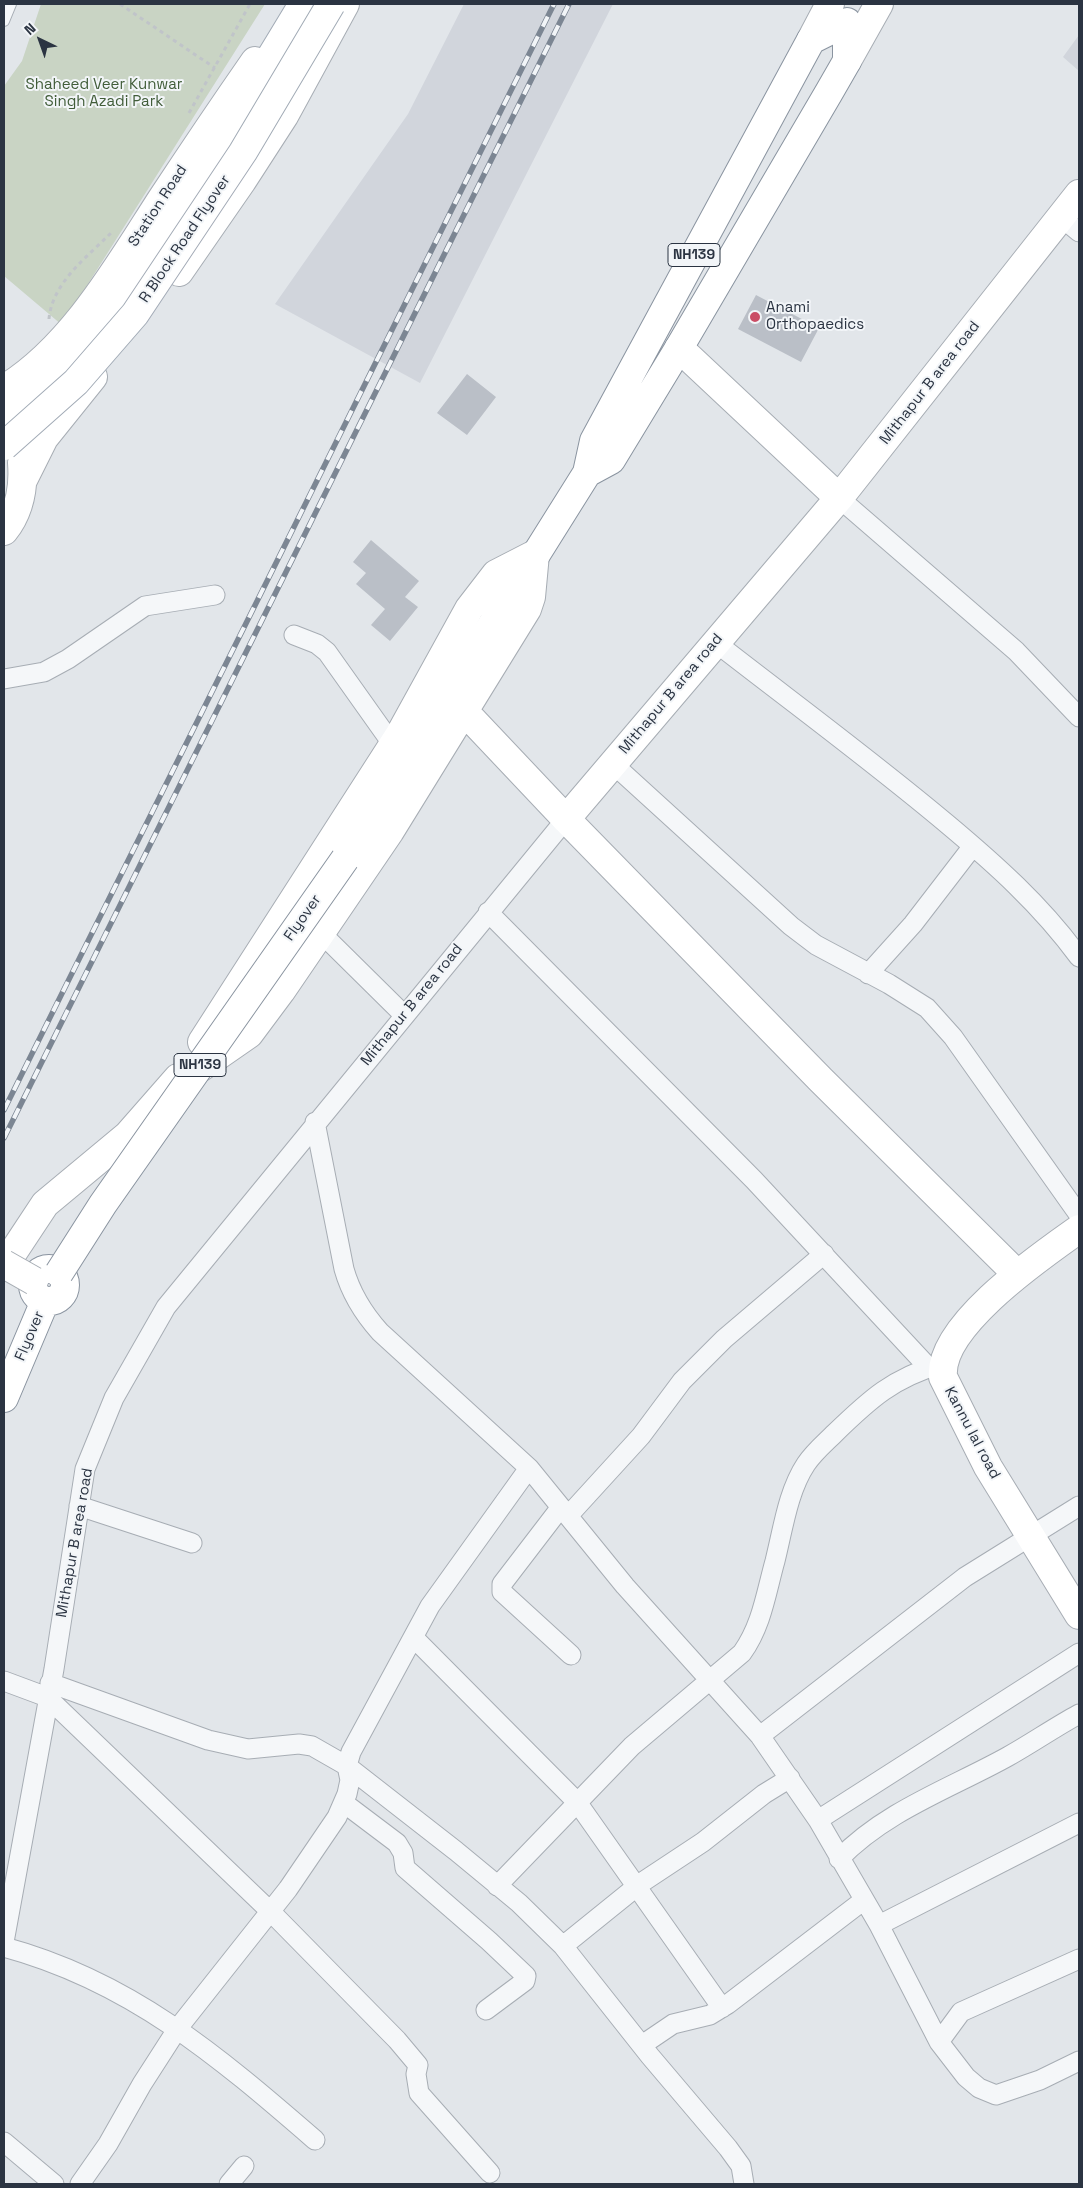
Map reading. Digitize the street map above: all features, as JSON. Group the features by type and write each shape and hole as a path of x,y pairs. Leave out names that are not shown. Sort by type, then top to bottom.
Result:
{"main road":[{"name":"Station Road","path":"4,389 15,382 49,352 105,287 276,29 288,4"},
{"name":"R Block Road Flyover","path":"4,413 36,389 59,367 116,299 222,139 303,4"},
{"name":"R Block Road Flyover","path":"4,446 76,382 136,314 243,152 331,4"},
{"path":"4,531 19,502 24,480 44,438 96,374 142,324 242,181 284,116 345,4"},
{"path":"847,61 878,4"},
{"path":"838,13 847,61"},
{"name":"NH139","path":"535,554 587,473 594,441 810,40 838,13"},
{"name":"NH139","path":"587,473 611,460 679,348 847,61"},
{"path":"766,122 800,142"},
{"name":"Mithapur B area road","path":"566,819 1070,224 1079,194"},
{"path":"655,327 839,498"},
{"path":"4,418 20,450 24,480"},
{"path":"172,1088 249,1034 321,933 390,831 527,609 532,597 535,554"},
{"path":"46,1285 4,1265 45,1204 128,1135 172,1088 393,745 470,610 496,574 535,554"},
{"name":"Flyover","path":"4,1398 46,1285 345,859 535,554"},
{"path":"463,710 566,819 821,1080 1017,1274"},
{"path":"935,1366 959,1334 1017,1274 1079,1229"},
{"name":"Kannu lal road","path":"935,1366 943,1377 968,1430 988,1466 1079,1615"}],"street":[{"path":"839,498 1016,652 1079,717"},
{"path":"4,679 44,672 145,606 215,595"},
{"path":"294,635 317,644 327,652 393,745"},
{"path":"715,642 915,797 1009,876 1053,922 1079,957"},
{"path":"612,763 791,926 816,945 889,984 927,1008 939,1020 1014,1122 1079,1215"},
{"name":"Mithapur B area road","path":"4,1942 86,1469 114,1398 166,1307 315,1122 566,819"},
{"path":"868,974 913,924 972,846"},
{"path":"488,912 754,1180 935,1366 895,1382 882,1390 854,1415 807,1463 796,1483 787,1513 763,1610 754,1634 742,1653 632,1746 498,1886"},
{"path":"321,933 404,1015"},
{"path":"315,1122 344,1269 355,1298 380,1332 529,1468 625,1586 760,1736 818,1820 879,1925 940,2042 966,2077 979,2088 996,2095 1040,2080 1079,2061"},
{"path":"571,1655 502,1592 502,1584 565,1512 641,1436 682,1381 724,1339 824,1254"},
{"path":"80,2184 108,2144 142,2084 178,2028 270,1912 316,1848 344,1803 350,1780 346,1766 351,1752 430,1606 529,1468"},
{"path":"79,1506 192,1543"},
{"path":"760,1736 965,1577 1033,1537 1079,1506"},
{"path":"414,1638 577,1802 722,2008"},
{"path":"818,1820 1079,1653"},
{"path":"4,1681 49,1690 208,1740 248,1749 299,1744 312,1746 346,1766 432,1831 498,1886 563,1946 728,2148 741,2166 744,2184"},
{"path":"49,1690 397,2040 418,2064 416,2074 419,2092 490,2173"},
{"path":"839,1859 857,1840 888,1820 1008,1756 1079,1714"},
{"path":"563,1946 636,1888 703,1842 764,1794 790,1778"},
{"path":"344,1803 397,1843 403,1853 404,1868 489,1941 526,1976 525,1981 486,2010"},
{"path":"879,1925 1079,1823"},
{"path":"642,2045 673,2024 710,2015 722,2008 864,1900"},
{"path":"4,1947 50,1960 92,1978 178,2028 242,2077 316,2140"},
{"path":"940,2042 961,2012 1079,1959"},
{"path":"4,2142 54,2184"},
{"path":"229,2184 244,2166"}],"lane":[{"path":"4,21 11,4"}],"path":[{"path":"120,4 216,68"},
{"path":"187,117 250,4"},
{"path":"49,352 50,306 56,294 85,258 114,229"}],"shaded area":[{"path":"464,4 613,4 420,383 275,304 408,114"},
{"path":"1079,35 1079,71 1063,57"}],"green space":[{"name":"Shaheed Veer Kunwar Singh Azadi Park","path":"41,4 265,4 62,325 4,276 4,86 22,61"}],"building":[{"path":"756,295 819,328 801,362 738,329"},
{"path":"467,374 496,397 467,435 437,413"},
{"path":"371,540 419,581 405,597 418,607 390,641 371,625 385,609 356,584 366,573 353,562"}],"railway":[{"path":"4,1110 554,4"},
{"path":"4,1138 569,4"}],"place":[{"name":"Anami Orthopaedics","path":"755,317"}]}
